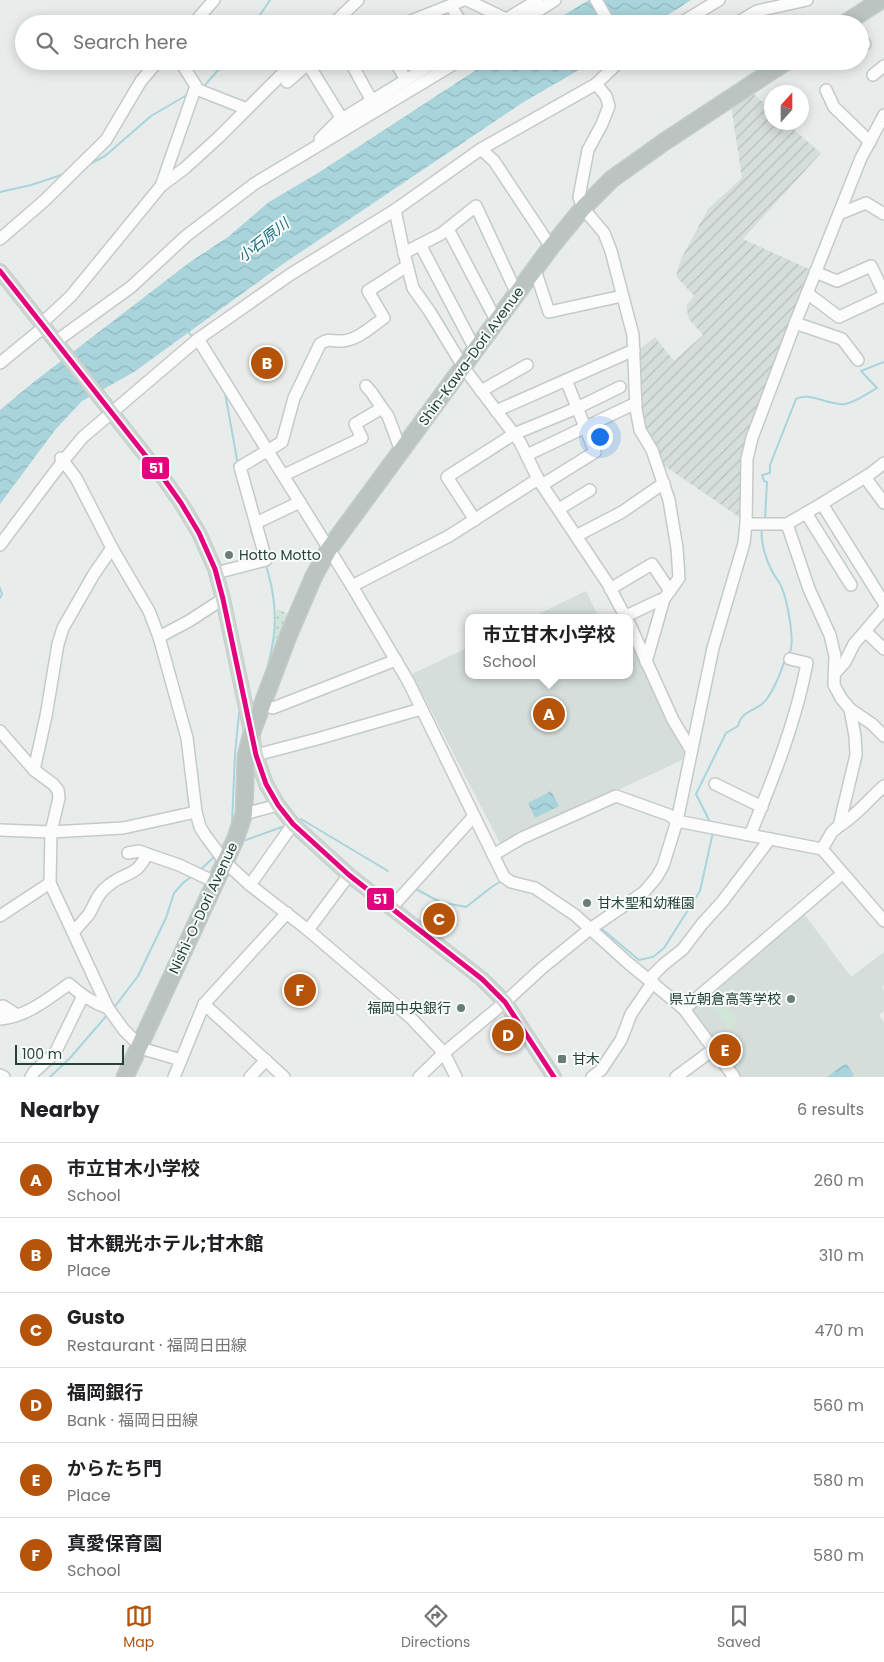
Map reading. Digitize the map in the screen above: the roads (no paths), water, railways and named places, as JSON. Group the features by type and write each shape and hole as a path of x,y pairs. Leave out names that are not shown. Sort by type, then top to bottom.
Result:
{"highway":[{"path":"859,15 879,0"},
{"name":"Shin-Kawa-Dori Avenue","path":"252,732 310,584 329,549 464,368 551,247 583,208 612,179 664,142 773,70"},
{"name":"Nishi-O-Dori Avenue","path":"125,1077 235,840 244,814 246,756 252,732"}],"main road":[{"path":"0,271 181,503 199,533 216,573 223,600 256,755 266,784 278,805 293,824 349,874 482,979 505,1002 551,1076"}],"street":[{"path":"201,15 214,0"},
{"path":"342,15 358,0"},
{"path":"435,15 465,0 490,15"},
{"path":"532,15 555,0"},
{"path":"596,0 605,15"},
{"path":"694,15 719,0"},
{"path":"750,15 757,11 807,0"},
{"path":"512,15 533,1"},
{"path":"450,6 456,15"},
{"path":"873,75 884,66"},
{"path":"0,239 44,201 106,140 141,81 150,70"},
{"path":"161,186 196,88 186,70"},
{"path":"0,363 43,325 71,296 161,186 186,168 286,70"},
{"path":"288,82 301,70"},
{"path":"313,70 342,119"},
{"path":"355,70 372,101"},
{"path":"400,70 406,80"},
{"path":"309,151 342,119 406,80 417,70"},
{"path":"57,344 131,287 186,236 254,184 443,70"},
{"path":"0,545 62,459 108,409 198,339 291,274 395,210 482,149 596,84 611,70"},
{"path":"596,84 606,96 609,106 588,150 578,197 583,208 604,233 611,251 632,335 636,403 640,430 652,450 664,483 674,524 679,578 667,595 646,662"},
{"path":"196,88 247,109"},
{"path":"826,90 834,107 870,142"},
{"path":"419,1077 542,968 590,929 644,892 663,866 677,821 712,648 744,543 747,459 752,438 838,214 861,158 884,115"},
{"path":"482,149 494,161 551,247"},
{"path":"838,214 866,203 884,214"},
{"path":"404,253 422,245 448,229 476,206 517,294"},
{"path":"395,210 407,266 414,288 464,368 514,434 540,482 624,614"},
{"path":"448,229 497,322"},
{"path":"422,245 476,351"},
{"path":"216,573 266,560 240,466 282,442 294,398 320,344 326,340 342,341 354,338 384,318 368,291 407,266"},
{"path":"807,293 839,317 884,294 872,266 837,281 815,272"},
{"path":"535,270 549,312 622,296"},
{"path":"795,323 844,334 858,360"},
{"path":"198,339 284,475 396,660 504,877 511,882 535,888 575,915 684,1009 734,1077"},
{"path":"496,411 634,350"},
{"path":"481,391 527,365"},
{"path":"352,586 449,536 595,452 566,380"},
{"path":"366,386 388,416 401,451"},
{"path":"475,520 447,477 514,434 577,408 620,387"},
{"path":"527,456 636,403"},
{"path":"284,475 362,438 355,424 382,408"},
{"path":"62,459 76,478 112,548 149,611 159,637 187,738 196,812 200,827 205,835 225,862 250,885 308,930 410,1017 444,1053 456,1077"},
{"path":"746,524 787,524 865,477 884,463"},
{"path":"865,477 884,503"},
{"path":"576,536 622,512 664,483"},
{"path":"558,509 574,494 590,490"},
{"path":"256,523 300,502"},
{"path":"822,504 884,603"},
{"path":"806,513 851,585"},
{"path":"787,524 809,589 830,635 835,656 834,685 850,709 872,724 884,736"},
{"path":"34,770 46,716 58,644 63,628 94,574 112,548"},
{"path":"610,589 652,564 667,595"},
{"path":"633,616 667,595"},
{"path":"159,637 223,600"},
{"path":"835,673 845,662 854,644 884,609"},
{"path":"866,632 884,649"},
{"path":"633,633 673,720 691,750"},
{"path":"750,835 762,807 802,689 807,662 790,659"},
{"path":"263,705 273,708 396,660"},
{"path":"256,755 421,709"},
{"path":"839,826 856,755 850,709"},
{"path":"0,731 34,770 58,790 59,798 51,832 50,883 110,1010 124,1030 139,1045 156,1053 181,1060"},
{"path":"715,784 762,807"},
{"path":"822,849 832,832 850,820 884,786"},
{"path":"493,855 522,838 616,796 669,815 677,821 822,849 884,921"},
{"path":"244,814 278,805"},
{"path":"0,830 51,832 123,828 196,812"},
{"path":"392,907 474,816"},
{"path":"250,885 293,824"},
{"path":"592,1077 601,1070 620,1040 631,1014 651,981 663,965 683,948 722,902 770,839"},
{"path":"128,853 139,851 179,865 215,882"},
{"path":"73,932 89,912 96,896 120,878 136,872 147,854"},
{"path":"308,930 349,874"},
{"path":"684,1009 842,874"},
{"path":"0,916 50,883"},
{"path":"174,1077 204,1004 287,913"},
{"path":"0,1019 32,1009 69,984 83,996 110,1010"},
{"path":"31,1077 55,1053 83,996"},
{"path":"204,1004 284,1077"},
{"path":"0,1010 3,1006 17,1015"},
{"path":"676,1077 714,1049"},
{"path":"250,1077 266,1060"},
{"path":"0,1075 4,1077"}],"water":[{"path":"589,0 691,0 668,15 564,15"},
{"name":"小石原川","path":"476,70 579,70 522,103 283,264 134,372 82,401 55,430 0,504 0,410 190,262 228,237 269,202 318,173"},
{"path":"551,791 559,806 535,818 528,803"},
{"path":"846,1063 854,1075 851,1077 827,1077"}],"waterway":[{"path":"260,15 270,0"},
{"path":"205,85 218,70"},
{"path":"90,164 105,156 151,116 187,95"},
{"path":"0,192 31,185 64,174"},
{"path":"187,330 193,338"},
{"path":"765,519 767,482 764,481 762,475 770,473 770,465 796,399 806,397 839,404 853,401 877,388 861,371 884,362"},
{"path":"225,393 238,465"},
{"path":"249,518 256,543"},
{"path":"762,528 762,539 766,557 781,586 788,610 792,641 789,654"},
{"path":"266,565 271,584 275,618 272,650 266,673"},
{"path":"0,588 2,594 0,598"},
{"path":"710,822 696,794 726,733 738,726 743,716 759,707 766,700 775,686 785,660"},
{"path":"232,823 239,713"},
{"path":"301,819 388,871"},
{"path":"243,841 282,827"},
{"path":"602,929 639,960 653,957 664,948 700,891 713,832"},
{"path":"200,870 213,858"},
{"path":"113,1009 138,976 166,918 174,893 192,876"},
{"path":"416,889 440,902 466,907 502,881"},
{"path":"50,1077 70,1058 108,1014"}],"place":[{"name":"甘木観光ホテル;甘木館","path":"267,363"},
{"name":"Hotto Motto","path":"229,555"},
{"name":"市立甘木小学校","path":"549,714"},
{"name":"甘木聖和幼稚園","path":"587,903"},
{"name":"Gusto","path":"439,919"},
{"name":"真愛保育園","path":"300,990"},
{"name":"県立朝倉高等学校","path":"791,999"},
{"name":"福岡中央銀行","path":"461,1008"},
{"name":"福岡銀行","path":"508,1035"},
{"name":"からたち門","path":"725,1050"},
{"name":"甘木","path":"562,1059"}]}
